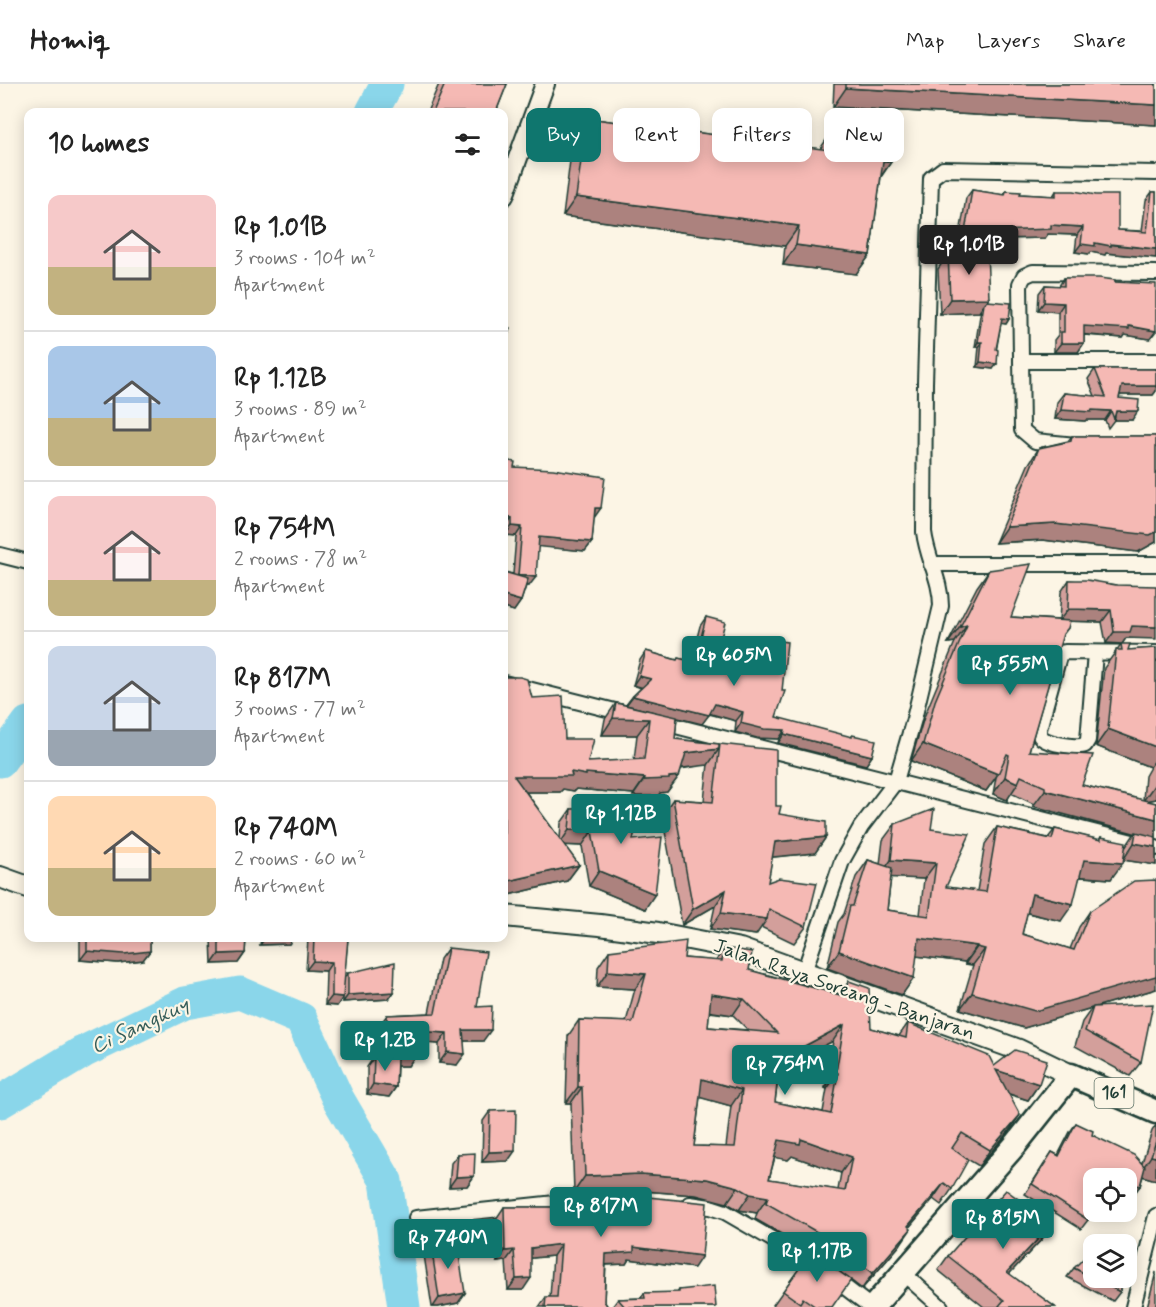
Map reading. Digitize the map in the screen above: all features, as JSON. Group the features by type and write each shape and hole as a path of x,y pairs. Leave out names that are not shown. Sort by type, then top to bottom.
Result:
{"main road":[{"path":"0,877 24,886"},
{"name":"Jalan Raya Soreang - Banjaran","path":"508,916 600,925 689,939 740,950 1019,1050 1071,1075"},
{"path":"872,1307 1016,1144 1071,1075"},
{"name":"161","path":"1071,1075 1156,1112"}],"street":[{"path":"508,185 545,84"},
{"path":"804,972 842,861 861,827 896,781 914,719 941,606 941,592 926,547 924,532 925,383 931,178 943,170 1156,173"},
{"path":"1086,445 1035,441 1022,430 1020,284 1024,276 1033,272 1156,273"},
{"path":"1021,361 1156,361"},
{"path":"0,555 24,561"},
{"path":"932,564 1156,564"},
{"path":"1095,653 1088,740 1085,745 1077,747 1044,740 1039,729 1060,653 1065,652 1156,653"},
{"path":"508,684 1156,848"},
{"path":"416,1218 609,1198"},
{"path":"675,1203 710,1207 725,1212 813,1263 872,1307"},
{"path":"1133,1307 1156,1216"},
{"path":"903,1273 942,1307"}],"building":[{"path":"445,84 507,84 498,108 435,108"},
{"path":"846,84 1156,84 1156,105 846,88"},
{"path":"601,120 613,121 613,162 700,162 700,133 712,135 712,162 812,162 812,148 824,149 824,162 883,162 870,255 796,245 799,226 576,197 581,162 601,162"},
{"path":"972,190 1005,195 1006,191 1056,196 1056,191 1074,191 1096,195 1118,195 1118,230 1147,232 1152,192 1156,192 1156,249 1111,244 1111,246 1095,243 1095,246 1081,244 1083,227 1051,225 1051,229 965,232"},
{"path":"987,252 989,298 950,299 948,254"},
{"path":"1064,278 1099,278 1115,280 1115,282 1156,284 1156,331 1129,326 1129,329 1084,326 1084,343 1061,343 1061,332 1064,332 1064,303 1044,302 1045,285 1064,286"},
{"path":"987,301 1011,303 1009,319 1002,318 996,349 998,350 997,364 980,362 982,342 978,342 984,304"},
{"path":"1095,369 1156,369 1156,386 1122,386 1119,398 1139,400 1138,411 1116,411 1114,419 1111,411 1061,410 1064,393 1106,397"},
{"path":"1072,436 1156,436 1156,532 1150,535 1055,524 1006,527 1039,448 1071,441"},
{"path":"508,461 515,462 514,467 553,469 605,477 601,508 595,508 592,542 539,537 536,577 518,575 522,527 512,526 512,518 508,518"},
{"path":"1031,564 1011,617 1070,621 1063,634 1029,751 1093,755 1082,785 1156,803 1156,819 1045,790 1045,787 1021,776 1018,783 1005,777 1009,755 1007,754 998,774 923,744 935,701 967,625 960,627 989,570"},
{"path":"508,573 528,579 521,601 508,597"},
{"path":"1069,580 1156,586 1156,627 1132,626 1130,632 1114,632 1111,610 1068,609"},
{"path":"706,617 725,622 719,646 760,657 762,639 787,642 782,691 785,691 776,717 852,737 852,735 876,740 872,756 784,734 785,730 764,729 744,724 741,723 743,712 715,704 709,715 633,696 651,679 639,676 646,651 677,660 678,658 695,662"},
{"path":"1121,644 1130,644 1128,650 1156,648 1156,747 1108,729 1116,650 1122,650"},
{"path":"508,677 527,679 532,698 563,696 565,739 594,739 588,762 644,759 649,719 613,718 616,703 677,717 675,739 719,744 719,749 686,753 679,776 669,777 669,779 644,780 645,778 571,772 572,776 514,776 579,865 508,881"},
{"path":"720,744 776,750 776,806 781,806 779,814 826,822 826,837 775,842 768,882 779,878 817,883 806,927 769,909 767,919 721,913 726,890 693,909 673,799 713,802"},
{"path":"640,807 633,840 662,837 655,894 599,871 592,831 569,830 571,809"},
{"path":"934,809 931,829 970,834 946,887 986,892 997,827 1052,839 1055,829 1101,840 1101,837 1126,842 1123,863 1084,860 1073,904 1032,894 1022,934 1074,950 1090,911 1134,881 1156,880 1156,976 1035,1011 972,993 985,949 977,946 919,938 914,978 839,951 850,906 853,906 868,860 892,868 887,910 929,916 936,863 891,860 895,824"},
{"path":"1136,832 1156,837 1156,847 1134,843"},
{"path":"686,941 684,958 722,961 724,948 752,952 749,970 844,996 849,981 869,988 871,1028 906,1038 908,1023 989,1056 994,1066 1015,1050 1047,1060 1039,1084 996,1070 1020,1115 990,1150 962,1133 952,1148 968,1160 952,1189 944,1183 908,1226 911,1229 873,1273 829,1239 766,1203 768,1197 750,1194 738,1187 707,1179 641,1174 585,1176 582,1087 578,1087 579,1020 633,1022 646,974 608,971 609,951","holes":["711,994 744,999 777,1033 708,1027","844,1025 831,1114 775,1102 780,1059","702,1079 742,1090 735,1147 694,1146","801,1139 852,1157 845,1191 769,1179 779,1140 800,1144"]},
{"path":"87,942 150,942 150,951 124,954 87,951"},
{"path":"219,942 246,942 245,953 219,954"},
{"path":"314,942 348,942 343,997 332,996 332,962 313,961"},
{"path":"448,948 486,952 477,1007 492,1006 491,1030 463,1030 465,1054 447,1052 447,1033 415,1031 416,1055 386,1055 387,1015 435,1013"},
{"path":"395,962 394,992 348,995 348,973"},
{"path":"1153,1004 1141,1062 1085,1031 1093,1007"},
{"path":"374,1057 397,1058 396,1087 373,1084"},
{"path":"516,1110 515,1151 489,1152 490,1111"},
{"path":"1076,1123 1093,1131 1092,1135 1134,1155 1145,1167 1140,1186 1137,1185 1137,1168 1083,1168 1083,1217 1032,1184 1052,1152 1059,1156"},
{"path":"1156,1141 1156,1157 1151,1156"},
{"path":"475,1153 474,1176 456,1177 458,1154"},
{"path":"1006,1190 1052,1224 1007,1272 1055,1307 1000,1307 1004,1300 948,1256"},
{"path":"598,1196 638,1196 707,1203 702,1256 634,1247 634,1252 606,1254 604,1301 608,1307 545,1307 546,1297 557,1297 561,1244 531,1248 531,1278 516,1279 514,1250 505,1251 504,1207 577,1207 577,1199"},
{"path":"457,1243 465,1293 439,1298 431,1245"},
{"path":"811,1252 851,1280 832,1307 816,1307 803,1298 800,1303 783,1291"},
{"path":"1083,1259 1083,1272 1074,1268"},
{"path":"714,1286 716,1307 625,1307 618,1299 645,1298 644,1293 679,1292 679,1290"}],"waterway":[{"name":"Ci Sangkuy","path":"374,108 387,84"},
{"name":"Ci Sangkuy","path":"0,761 24,728"},
{"name":"Ci Sangkuy","path":"0,1102 83,1052 185,1003 240,993 301,1019 337,1097 386,1181 404,1307"}]}
